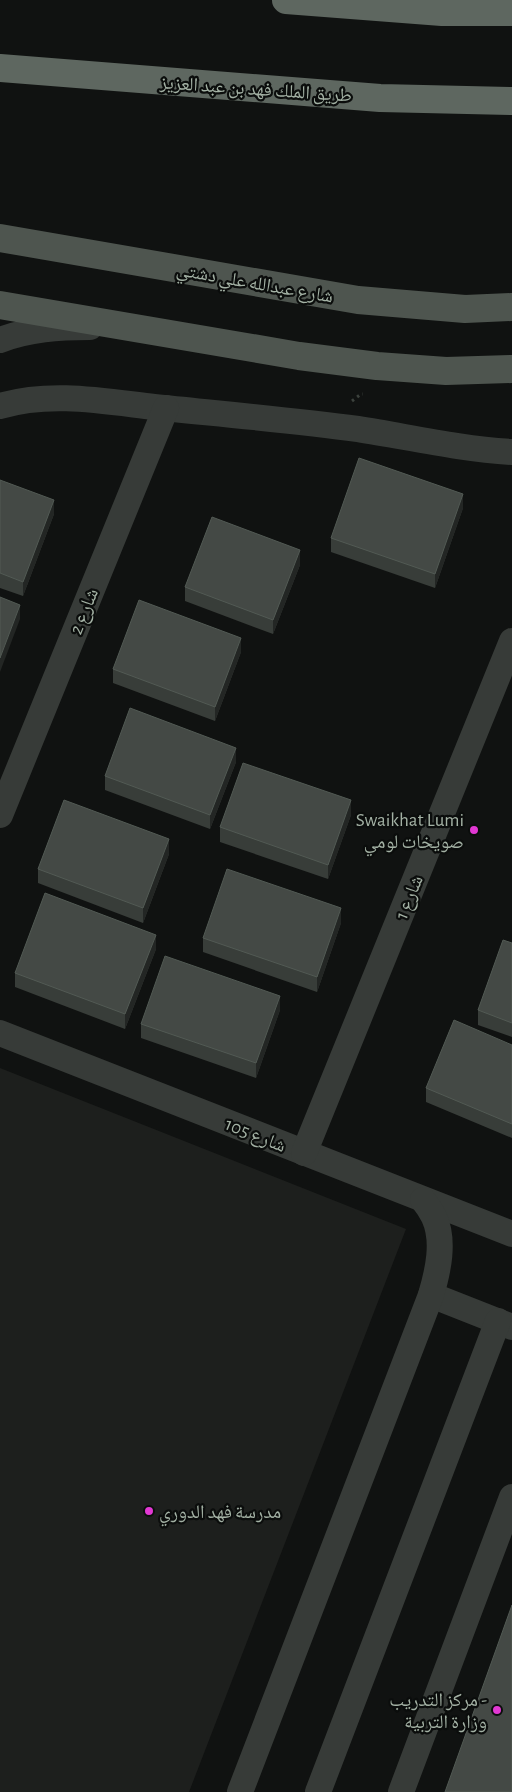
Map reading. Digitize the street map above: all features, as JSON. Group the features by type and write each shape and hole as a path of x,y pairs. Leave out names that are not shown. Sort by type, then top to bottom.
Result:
{"highway":[{"path":"286,0 442,12 512,12"},
{"name":"طريق الملك فهد بن عبد العزيز","path":"0,68 380,98 512,102"}],"main road":[{"name":"شارع عبدالله علي دشتي","path":"0,238 358,300 457,309 512,307"},
{"path":"0,305 299,356 377,366 446,371 512,369"}],"street":[{"path":"0,340 20,332 64,327 119,326"},
{"path":"0,406 12,402 48,397 166,408 358,430 488,451 512,452"},
{"name":"شارع 2","path":"0,815 166,408"},
{"name":"شارع 1","path":"304,1153 512,641"},
{"name":"شارع 105","path":"0,1033 512,1234"},
{"path":"240,1792 431,1295 437,1274 439,1236 435,1218 424,1200"},
{"path":"318,1792 505,1324 431,1295"},
{"path":"401,1792 512,1497"}],"shaded area":[{"name":"مدرسة فهد الدوري","path":"0,1068 406,1229 189,1792 0,1792"}],"building":[{"path":"359,458 463,494 435,574 331,538"},
{"path":"0,480 54,500 23,582 0,573"},
{"path":"212,517 300,550 273,620 185,587"},
{"path":"0,597 20,605 0,658"},
{"path":"139,600 241,638 215,707 113,669"},
{"path":"130,708 236,748 210,815 105,776"},
{"path":"243,763 351,800 328,865 220,827"},
{"path":"64,800 169,839 143,908 38,869"},
{"path":"227,869 341,908 317,977 203,938"},
{"path":"45,893 156,935 125,1014 15,973"},
{"path":"503,940 512,943 512,1023 478,1010"},
{"path":"165,956 280,996 256,1063 141,1024"},
{"path":"454,1020 512,1045 512,1124 426,1088"},
{"name":"مركز التدريب - وزارة التربية","path":"512,1605 512,1792 445,1792"}],"place":[{"name":"Swaikhat Lumi صويخات لومي","path":"474,830"},
{"name":"مدرسة فهد الدوري","path":"149,1511"},
{"name":"مركز التدريب - وزارة التربية","path":"497,1710"}]}
